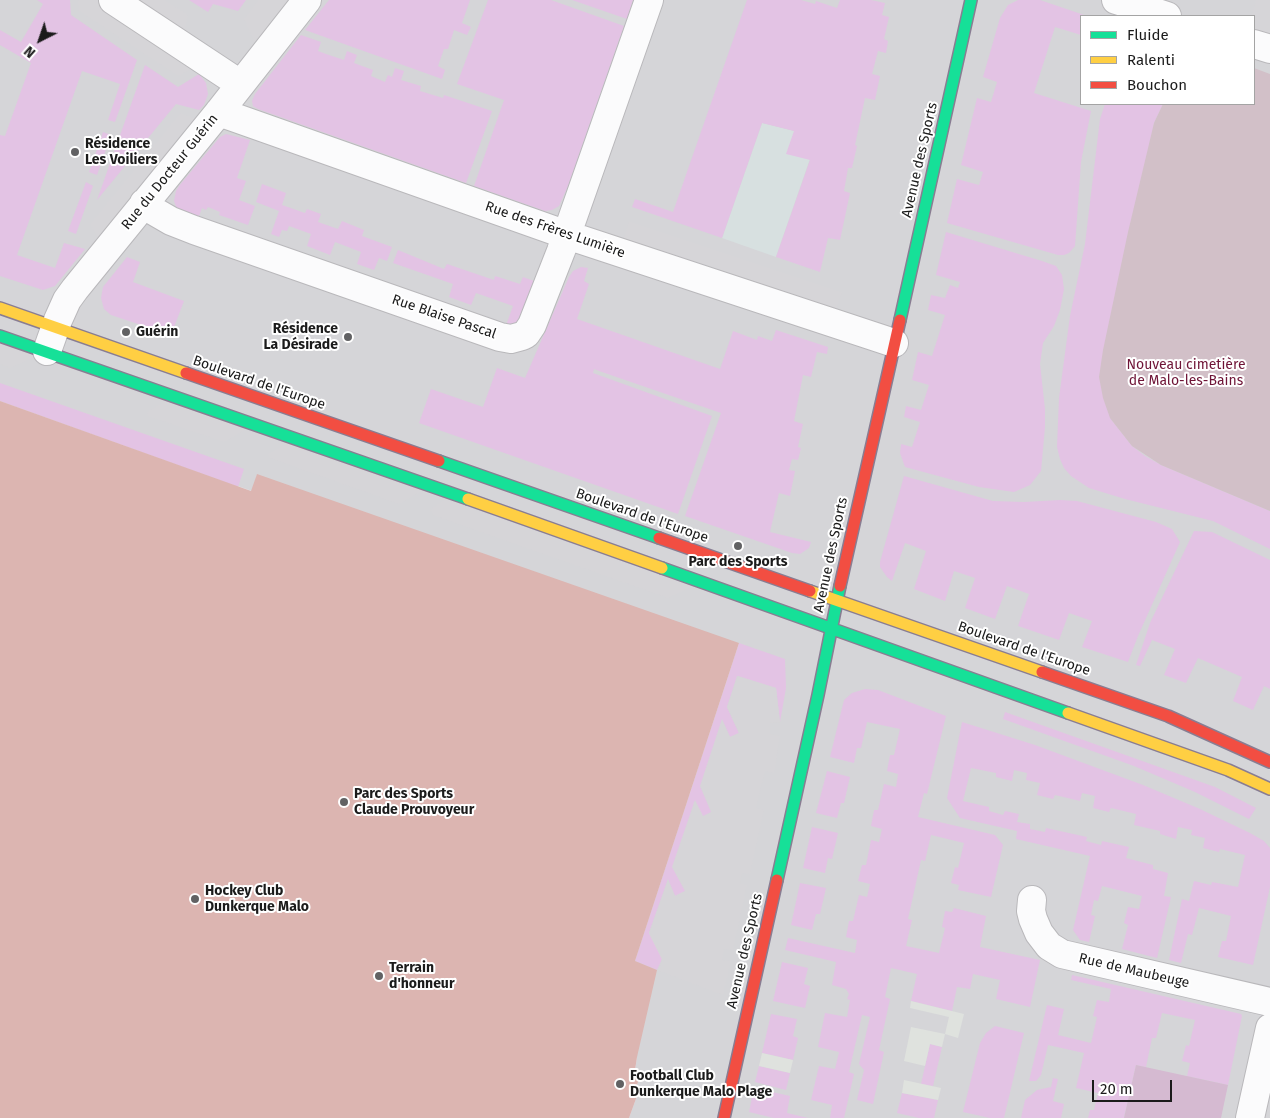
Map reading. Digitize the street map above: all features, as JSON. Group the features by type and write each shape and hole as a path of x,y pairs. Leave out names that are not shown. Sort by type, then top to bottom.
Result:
{"street":[{"path":"113,0 240,84"},
{"name":"Rue du Docteur Guérin","path":"51,340 67,300 75,289 219,112 306,0"},
{"name":"Rue Blaise Pascal","path":"144,203 163,217 194,230 500,337 511,339 526,334 532,325 567,235 649,0"},
{"name":"Avenue des Sports","path":"724,1118 818,694 836,600 971,0"},
{"path":"1116,0 1164,15"},
{"path":"1255,44 1270,49"},
{"name":"Rue des Frères Lumière","path":"219,112 567,235 894,343"},
{"name":"Boulevard de l'Europe","path":"0,308 51,340 433,486 1228,770 1270,789"},
{"name":"Boulevard de l'Europe","path":"0,336 51,340 836,600 1168,716 1270,762"},
{"name":"Rue de Maubeuge","path":"1032,900 1031,911 1039,933 1050,946 1062,954 1270,1002"},
{"path":"1250,1118 1270,1028"}],"shaded area":[{"path":"0,0 1270,0 1270,1118 629,1118 637,1096 634,1094 641,1073 635,1071 637,1057 635,961 739,644 257,475 252,491 0,401"},
{"path":"37,0 70,0 71,15 137,60 115,122 108,120 120,84 82,71 17,255 55,268 64,243 85,249 55,286 43,290 0,276 0,135 5,136 31,63 0,45 0,30 21,42 43,4"},
{"path":"78,0 97,0 197,66 178,76 79,11"},
{"path":"127,0 165,0 188,15 183,37"},
{"path":"189,0 246,0 238,11 213,4 208,12"},
{"path":"258,0 295,0 257,49 244,19"},
{"path":"329,0 470,0 462,23 471,27 467,35 454,30 448,49 444,49 438,66 445,70 442,79 305,30"},
{"path":"488,0 551,0 624,26 568,186 559,206 552,210 545,211 474,186 504,100 457,84"},
{"path":"572,0 633,0 627,19"},
{"path":"747,0 801,0 815,4 816,1 837,8 840,0 871,0 885,3 882,15 889,17 884,39 888,41 886,53 878,51 872,74 880,76 875,100 865,98 852,168 848,168 844,191 850,193 840,240 828,238 820,272 776,257 810,160 786,154 794,131 762,123 722,238 632,207 635,199 673,212"},
{"path":"1018,0 1040,0 1084,15 1080,15 1080,35 1055,27 1034,93 1091,111 1081,162 1075,246 1069,253 1064,255 1058,255 947,223 957,179 979,185 983,172 961,165 977,98 991,102 997,82 983,77 1000,18 1008,5"},
{"path":"1256,0 1270,0 1270,34 1255,29 1255,15 1251,15"},
{"path":"301,35 321,42 318,51 326,54 344,60 347,51 357,55 354,63 373,70 371,76 385,82 388,75 392,77 395,68 404,71 401,80 421,86 420,91 443,98 444,95 492,111 466,183 253,106 252,101 255,94"},
{"path":"145,65 178,87 199,74 206,83 208,94 204,105 199,110 176,104 97,200"},
{"path":"1105,105 1163,105 1154,123 1110,418 1132,446 1145,456 1161,465 1270,511 1270,549 1213,521 1089,488 1071,476 1064,468 1060,459 1057,447 1059,398 1070,316 1085,244 1100,119"},
{"path":"180,113 199,120 100,243 90,224"},
{"path":"762,123 794,131 810,159 776,257 722,238"},
{"path":"103,132 111,135 97,175 89,172"},
{"path":"226,134 250,140 237,178 246,181 239,200 255,206 248,225 219,215 220,212 208,207 206,210 202,208 198,219 177,209 174,201 179,186 220,137"},
{"path":"86,182 93,186 76,234 68,231"},
{"path":"262,184 286,193 282,205 305,213 307,209 321,214 318,222 338,229 342,221 364,230 362,236 392,247 387,261 379,258 374,270 357,264 361,252 335,242 330,255 307,246 311,234 289,226 287,231 282,230 279,237 271,234 279,211 256,202"},
{"path":"629,221 842,292 836,311 623,240"},
{"path":"946,232 1056,266 1062,275 1064,289 1060,310 1054,326 1043,343 1040,364 1045,409 1041,471 1030,485 1014,492 979,487 905,467 900,453 901,444 912,447 920,422 904,417 906,406 921,410 929,385 912,380 918,352 932,356 945,315 928,310 931,295 945,298 950,285 958,288 960,282 936,275"},
{"path":"398,250 444,269 447,264 494,280 495,276 520,284 523,277 534,281 521,320 505,328 513,306 476,293 471,305 449,297 453,284 393,263"},
{"path":"127,257 140,262 133,282 184,301 171,335 111,315 104,309 101,298 103,287"},
{"path":"581,267 588,268 584,281 589,284 577,319 720,369 733,331 757,340 758,336 772,341 776,330 828,347 827,354 817,352 811,377 803,375 794,421 803,424 798,447 801,448 798,460 792,459 789,470 795,471 790,496 779,493 770,532 811,542 809,548 800,554 792,553 685,516 721,413 594,369 593,373 712,416 678,514 419,423 431,389 483,407 497,368 525,378 569,277 573,271"},
{"path":"0,343 37,356 10,368 0,364"},
{"path":"0,383 244,469 238,487 0,401"},
{"name":"Parc des Sports Claude Prouvoyeur","path":"0,401 251,491 257,474 739,643 635,961 657,970 637,1057 635,1070 641,1073 634,1094 637,1096 629,1118 0,1118"},
{"path":"166,401 247,429 224,442 148,416 147,412"},
{"path":"288,444 422,491 399,504 270,458 268,454"},
{"path":"904,476 993,501 1077,501 1156,522 1172,529 1180,542 1128,662 1082,647 1092,621 1069,613 1059,640 1018,626 1029,594 1007,586 995,619 965,608 975,578 954,571 945,601 914,589 926,551 905,543 892,581 887,577 880,567 880,562"},
{"path":"445,499 693,586 668,598 433,515 430,510"},
{"path":"1194,531 1212,532 1270,560 1270,689 1264,686 1253,710 1233,701 1242,677 1198,658 1186,683 1164,675 1175,649 1152,640 1140,666 1136,665 1150,623"},
{"path":"739,643 785,659 786,688 780,722 776,688 737,676 727,707 739,733 730,737 722,720 712,812 703,817 694,801 685,891 675,896 668,880 649,933 662,959 657,970 635,961"},
{"path":"738,676 776,688 780,722 770,723 770,734 780,736 774,773 765,771 756,808 764,810 750,874 742,873 740,883 747,885 733,950 724,949 722,960 731,961 723,995 657,970 662,959 649,933 668,879 675,896 685,891 672,867 695,800 703,816 711,812 700,786 722,719 730,737 739,733 727,707"},
{"path":"865,689 878,690 946,716 927,794 924,793 918,817 995,835 1003,845 991,897 958,890 959,885 951,883 955,867 958,868 964,843 931,835 925,861 921,860 908,919 912,920 906,946 939,953 945,928 942,927 945,911 952,912 954,908 986,916 980,947 1040,960 1030,1007 996,999 1000,980 973,974 970,989 957,987 952,1011 911,1001 917,974 891,968 885,997 890,999 879,1050 884,1052 873,1104 857,1100 864,1070 859,1064 870,1017 862,1015 849,1072 854,1074 844,1118 830,1118 832,1105 811,1100 819,1066 835,1069 839,1052 818,1047 825,1013 847,1017 850,1000 847,999 849,994 846,989 832,985 836,962 785,950 788,938 855,953 857,940 846,937 849,921 853,921 859,895 867,897 870,884 858,881 862,865 866,865 871,840 879,842 882,829 871,826 874,810 878,810 884,784 896,787 898,774 887,771 890,755 894,755 900,729 867,722 861,748 857,748 854,763 830,757 844,700 852,693"},
{"path":"1005,712 1215,787 1256,808 1249,819 1195,792 1134,766 1003,719"},
{"path":"962,722 1035,745 1143,785 1200,809 1264,841 1270,848 1270,887 1253,965 1218,957 1222,941 1226,941 1231,916 1199,908 1192,935 1188,934 1181,963 1169,960 1182,899 1189,901 1194,881 1211,885 1212,882 1238,887 1245,855 1220,849 1219,852 1203,848 1205,838 1191,835 1192,830 1178,827 1176,839 1160,834 1160,831 1134,825 1136,814 1111,808 1109,812 1093,808 1095,796 1082,793 1080,801 1055,795 1053,799 1037,795 1040,783 1026,780 1027,773 1014,770 1012,781 996,777 996,773 971,768 963,801 989,807 989,811 1003,815 1005,811 1019,814 1017,822 1030,824 1030,829 1045,832 1046,828 1087,837 1086,841 1101,845 1102,841 1129,847 1126,858 1153,865 1153,869 1168,873 1164,896 1171,897 1157,958 1122,949 1128,925 1124,923 1128,907 1139,909 1142,896 1102,886 1098,901 1094,900 1091,915 1095,916 1089,942 1080,940 1073,930 1090,856 1016,839 1017,831 960,818 947,798"},
{"path":"827,771 850,777 844,803 841,803 837,818 816,813"},
{"path":"812,827 838,833 832,859 828,858 825,873 803,868"},
{"path":"800,883 826,888 820,914 816,914 812,930 791,925"},
{"path":"782,962 808,968 804,984 810,986 805,1008 773,1001"},
{"path":"1072,975 1241,1014 1228,1085 1187,1076 1190,1063 1182,1061 1186,1045 1189,1046 1195,1020 1162,1013 1156,1038 1152,1038 1146,1067 1136,1065 1124,1117 1126,1118 1088,1118 1090,1110 1094,1110 1098,1093 1076,1088 1084,1053 1048,1045 1041,1075 1036,1081 1029,1081 1047,1005 1064,1009 1058,1035 1091,1043 1097,1017 1093,1016 1097,1000 1109,1002 1111,989 1071,980"},
{"path":"911,1001 964,1014 958,1038 945,1034 949,1017 910,1008"},
{"path":"771,1014 797,1019 793,1036 798,1038 793,1060 762,1053"},
{"path":"995,1026 1024,1033 1004,1118 990,1118 963,1112 980,1043 986,1033"},
{"path":"911,1027 945,1034 942,1047 930,1044 925,1066 904,1061"},
{"path":"930,1044 942,1047 933,1086 921,1084"},
{"path":"762,1053 793,1060 790,1073 759,1066"},
{"path":"1136,1065 1228,1085 1221,1118 1124,1118"},
{"path":"759,1066 790,1073 786,1090 755,1082"},
{"path":"1053,1078 1058,1079 1053,1101 1064,1104 1061,1118 1021,1118 1025,1100 1037,1090 1051,1087"},
{"path":"904,1080 941,1088 938,1100 902,1093"},
{"path":"754,1088 790,1096 787,1113 808,1118 774,1118 749,1112"},
{"path":"902,1093 938,1100 934,1118 919,1118 897,1113"}],"green space":[{"name":"Nouveau cimetière de Malo-les-Bains","path":"1255,68 1270,74 1270,511 1161,465 1132,446 1110,418 1103,398 1099,377 1103,350 1154,123 1163,105 1255,105"}],"traffic: fast":[{"path":"900,320 971,0"},
{"path":"0,336 468,499"},
{"path":"439,461 659,538"},
{"path":"662,568 1068,713"},
{"path":"777,880 840,586"}],"traffic: slow":[{"path":"0,308 186,373"},
{"path":"468,499 662,568"},
{"path":"810,591 1042,672"},
{"path":"1068,713 1228,770 1270,789"}],"traffic: jam":[{"path":"840,586 900,320"},
{"path":"186,373 439,461"},
{"path":"659,538 810,591"},
{"path":"1042,672 1168,716 1270,762"},
{"path":"724,1118 777,880"}],"place":[{"name":"Résidence Les Voiliers","path":"75,152"},
{"name":"Guérin","path":"126,332"},
{"name":"Résidence La Désirade","path":"348,337"},
{"name":"Parc des Sports","path":"738,546"},
{"name":"Parc des Sports Claude Prouvoyeur","path":"344,802"},
{"name":"Hockey Club Dunkerque Malo","path":"195,899"},
{"name":"Terrain d'honneur","path":"379,976"},
{"name":"Football Club Dunkerque Malo Plage","path":"620,1084"}]}
